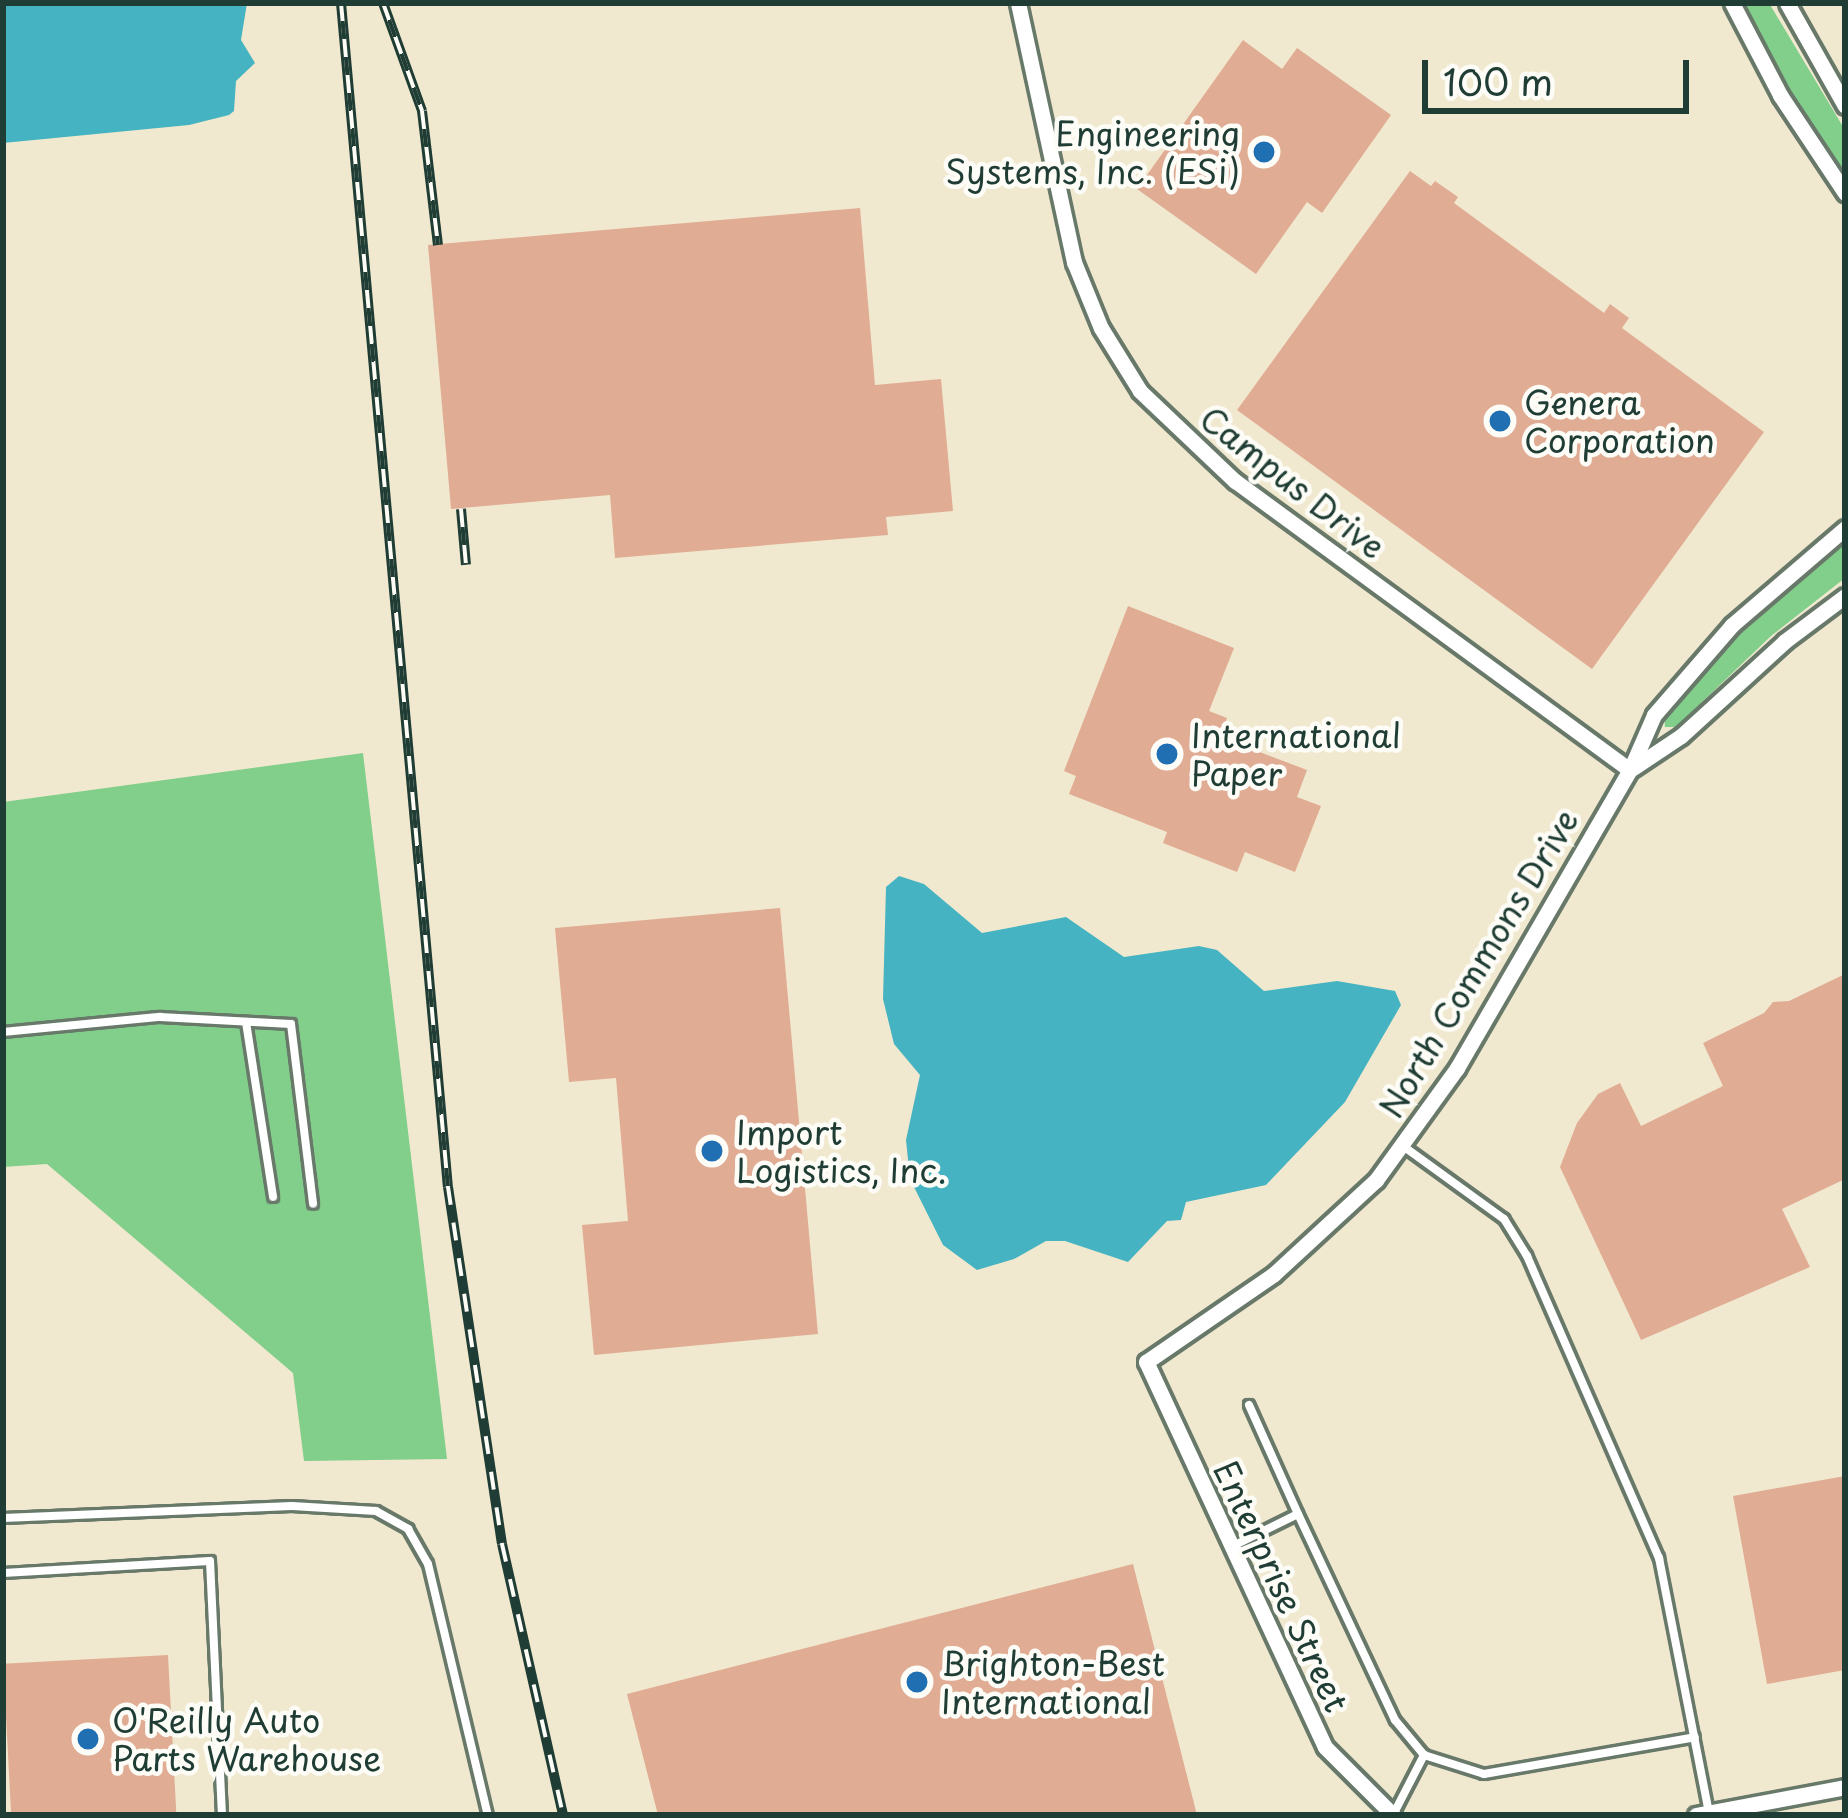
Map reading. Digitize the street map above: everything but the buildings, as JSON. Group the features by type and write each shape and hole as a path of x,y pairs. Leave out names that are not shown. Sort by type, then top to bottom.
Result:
{"street":[{"name":"Campus Drive","path":"1018,3 1074,262 1101,328 1140,391 1235,481 1630,770"},
{"path":"1732,3 1780,95 1845,193"},
{"path":"1787,3 1845,106"},
{"name":"North Commons Drive","path":"1145,1362 1287,1263 1376,1180 1457,1068 1630,770 1654,715 1732,625 1845,528"},
{"path":"1630,770 1681,736 1785,640 1845,596"},
{"name":"Enterprise Street","path":"1145,1362 1325,1747 1393,1815"},
{"path":"1703,1814 1845,1787"}],"lane":[{"path":"3,1032 160,1017 291,1024 314,1204"},
{"path":"246,1022 273,1197"},
{"path":"1402,1146 1504,1219 1527,1256 1654,1541 1695,1737 1703,1814"},
{"path":"1249,1405 1395,1720 1424,1755 1484,1774 1695,1737"},
{"path":"3,1518 292,1506 376,1511 408,1529 428,1564 488,1815"},
{"path":"1231,1547 1298,1514"},
{"path":"3,1573 210,1562 222,1815"},
{"path":"1393,1815 1424,1755"}],"green space":[{"path":"1743,3 1769,3 1845,130 1845,177 1774,66"},
{"path":"1845,541 1845,578 1771,636 1676,727 1665,727 1664,716 1728,643"},
{"path":"363,753 447,1459 304,1461 293,1373 47,1164 3,1167 3,802"}],"water":[{"path":"3,3 247,3 241,40 255,63 236,81 234,111 229,115 189,125 3,143"},
{"path":"899,876 924,884 982,933 1066,917 1124,957 1199,946 1217,950 1264,991 1337,981 1395,991 1401,1005 1345,1102 1266,1185 1186,1202 1181,1220 1167,1221 1128,1262 1065,1241 1046,1241 1014,1259 977,1270 943,1245 910,1179 906,1140 920,1075 894,1044 883,999 886,887"}],"railway":[{"path":"341,3 448,1187 502,1544 563,1815"},
{"path":"383,3 422,111 438,245"},
{"path":"461,509 466,565"}],"place":[{"name":"Engineering Systems, Inc. (ESi)","path":"1264,152"},
{"name":"Genera Corporation","path":"1500,421"},
{"name":"International Paper","path":"1167,754"},
{"name":"Import Logistics, Inc.","path":"712,1151"},
{"name":"Brighton-Best International","path":"917,1682"},
{"name":"O'Reilly Auto Parts Warehouse","path":"88,1739"}]}
